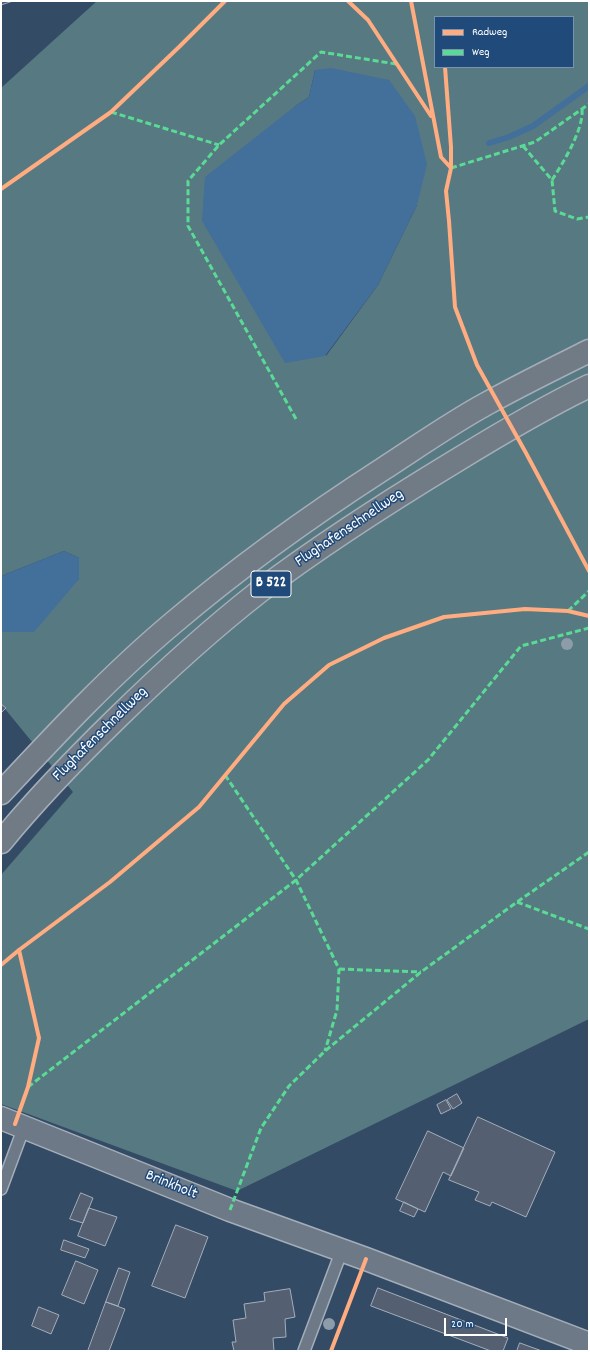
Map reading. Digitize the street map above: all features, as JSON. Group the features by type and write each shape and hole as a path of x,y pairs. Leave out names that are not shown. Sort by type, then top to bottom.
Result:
{"highway":[{"name":"Flughafenschnellweg","path":"1,793 58,732 113,677 173,622 244,566 326,506 441,432 486,404 589,351"},
{"name":"Flughafenschnellweg","path":"1,842 17,822 82,752 132,703 196,644 261,591 342,533 426,479 505,431 589,386"}],"street":[{"name":"Brinkholt","path":"1,1118 230,1210 342,1250 589,1344"}],"lane":[{"path":"1,1189 24,1127"},
{"path":"304,1351 342,1250"}],"green space":[{"path":"97,1 589,1 589,1019 237,1191 1,1104 1,875 73,792 1,704 1,629 2,632 79,579 79,558 64,551 1,576 1,88","holes":["315,70 417,205 378,285 326,356 294,107 309,97"]}],"water":[{"path":"331,68 389,80 415,116 427,164 417,205 378,285 325,356 285,363 202,221 205,177 294,107 309,97 315,70"},
{"path":"64,551 79,558 79,579 34,632 2,632 1,576"}],"building":[{"path":"1,1 13,1 1,5"},
{"path":"1,704 6,708 1,713"},
{"path":"457,1094 462,1103 453,1109 447,1100"},
{"path":"446,1100 451,1109 441,1114 437,1105"},
{"path":"478,1117 555,1152 526,1217 492,1202 490,1206 475,1200 479,1192 449,1180"},
{"path":"428,1131 464,1148 451,1176 443,1172 425,1212 396,1199"},
{"path":"81,1193 93,1198 83,1223 70,1219"},
{"path":"404,1202 418,1209 414,1217 400,1211"},
{"path":"89,1208 117,1217 105,1246 78,1236"},
{"path":"176,1225 208,1237 185,1298 152,1286"},
{"path":"64,1240 89,1249 85,1258 61,1250"},
{"path":"76,1261 98,1270 84,1304 62,1295"},
{"path":"119,1268 130,1272 118,1306 106,1302"},
{"path":"378,1288 508,1338 503,1351 491,1351 371,1306"},
{"path":"290,1289 295,1317 285,1319 286,1337 273,1338 274,1351 234,1351 232,1342 236,1342 233,1320 246,1318 244,1304 265,1301 264,1293"},
{"path":"106,1302 125,1309 109,1351 88,1351"},
{"path":"39,1307 59,1315 51,1334 32,1326"},
{"path":"520,1343 542,1351 517,1351"}],"waterway":[{"path":"489,143 509,137 533,126 589,86"}],"marked path":[{"path":"296,419 188,226 188,181 219,145 321,52 396,64"},
{"path":"451,168 535,142 589,104"},
{"path":"552,180 572,146 580,126 582,109"},
{"path":"111,112 219,145"},
{"path":"523,146 552,180 555,211 577,219 589,217"},
{"path":"568,611 589,591"},
{"path":"28,1087 296,880 428,760 521,646 589,628"},
{"path":"225,775 296,880 339,969 337,1010 325,1051"},
{"path":"230,1210 261,1128 289,1086 325,1051 421,972 589,852"},
{"path":"517,902 589,929"},
{"path":"339,969 421,972"}],"cycle path":[{"path":"1,189 111,112 225,1"},
{"path":"348,1 368,20 431,116"},
{"path":"411,1 441,157 451,168"},
{"path":"445,68 451,147 451,168 446,191 455,307 477,365 589,571"},
{"path":"1,965 110,882 199,807 284,704 329,665 384,638 444,617 525,609 568,611 589,616"},
{"path":"15,1124 28,1087 39,1038 19,950"},
{"path":"331,1351 366,1259"}]}
